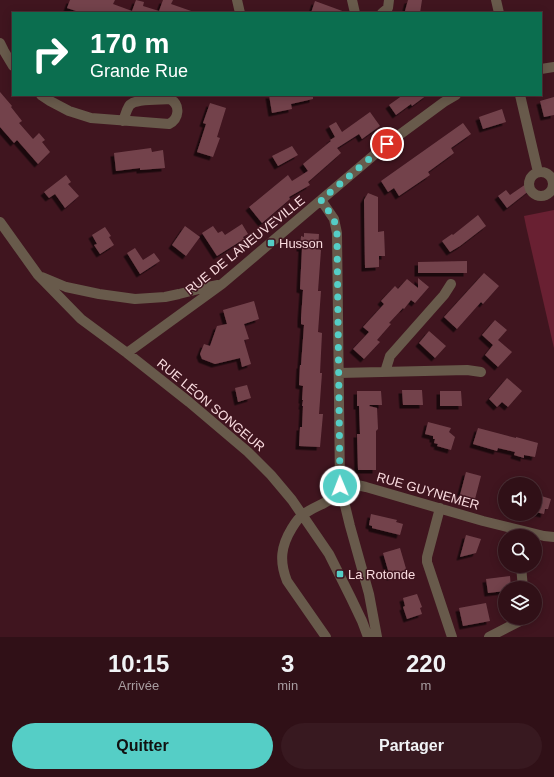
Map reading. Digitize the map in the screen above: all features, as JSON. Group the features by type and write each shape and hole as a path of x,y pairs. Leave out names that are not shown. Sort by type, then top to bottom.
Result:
{"street":[{"path":"230,0 238,7"},
{"path":"352,0 355,12"},
{"path":"383,12 388,8 389,0"},
{"path":"496,0 499,12"},
{"path":"0,43 12,64"},
{"path":"542,69 554,67"},
{"path":"42,96 79,115 91,118 123,121 169,124 174,122 178,109 174,101 170,99 137,101 129,106 123,121"},
{"name":"RUE DE LANEUVEVILLE","path":"127,353 222,284 382,148 454,96"},
{"path":"520,96 538,172"},
{"path":"321,200 334,219 337,233 340,486 369,594 378,637"},
{"name":"RUE LÉON SONGEUR","path":"0,222 38,275 81,319 189,402 248,452 271,475 292,500 329,554 362,621 368,637"},
{"path":"38,275 66,287 120,298 135,299 165,297 222,284"},
{"path":"385,372 390,356 444,295 451,284"},
{"path":"339,373 467,370 481,372"},
{"name":"RUE GUYNEMER","path":"340,486 357,485 366,487 509,529"},
{"path":"326,637 288,581 282,564 282,553 287,535 294,524 302,515 335,496 340,486"},
{"path":"440,508 427,562 452,637"},
{"name":"RUE GUYNEMER","path":"542,536 554,536"},
{"path":"489,637 512,625"}],"shaded area":[{"path":"554,210 554,348 524,216"}],"building":[{"path":"70,0 115,0 113,4 132,11 136,0 144,2 143,6 159,11 163,0 173,0 171,4 194,12 79,12 67,8"},
{"path":"408,0 422,0 420,12 405,11"},
{"path":"315,1 345,12 311,12"},
{"path":"0,92 22,121 19,123 33,139 39,133 45,140 42,142 50,152 38,164 17,140 14,143 0,127"},
{"path":"269,96 313,96 313,99 291,104 292,109 272,113"},
{"path":"402,96 426,96 396,115 389,105"},
{"path":"554,97 554,115 544,117 540,101"},
{"path":"210,103 226,108 217,137 220,138 213,157 197,152 206,124 203,123"},
{"path":"502,109 506,122 483,129 479,117"},
{"path":"370,112 380,126 362,139 359,134 337,148 341,153 308,182 310,185 289,197 290,199 262,223 249,207 288,175 292,181 308,171 303,164 335,137 329,126 336,122 342,132"},
{"path":"463,123 471,134 451,148 454,153 428,172 430,175 399,196 394,188 388,192 381,181"},
{"path":"292,146 298,155 278,166 272,156"},
{"path":"151,148 152,152 163,150 165,168 140,170 140,168 116,171 114,153"},
{"path":"66,175 71,182 68,184 79,196 65,208 55,194 49,198 44,192"},
{"path":"526,184 530,190 507,208 498,196 506,190 510,195"},
{"path":"368,193 378,197 378,232 384,231 385,256 379,256 379,267 365,268 364,200"},
{"path":"478,215 486,226 450,252 442,241 452,234 453,235"},
{"path":"242,224 248,234 243,237 244,239 217,256 202,233 213,226 218,233 222,231 225,235"},
{"path":"185,226 200,237 186,256 172,245"},
{"path":"105,227 111,236 109,237 114,245 100,254 94,245 97,244 92,235"},
{"path":"304,233 319,234 318,249 321,250 318,291 321,291 318,332 322,333 320,373 322,373 319,414 323,414 320,447 299,446 300,427 302,427 303,386 299,385 304,325 301,324 303,290 300,289 302,248 300,248 301,236 304,237"},
{"path":"135,248 143,260 154,253 160,261 140,274 127,253"},
{"path":"467,261 467,273 418,273 418,262"},
{"path":"484,273 499,286 483,304 481,302 457,329 444,317"},
{"path":"418,278 429,287 415,303 411,300 389,323 391,324 377,340 380,342 364,359 353,349 369,332 363,327 384,304 381,301 395,286 398,289 407,279 418,288"},
{"path":"254,301 259,319 244,324 249,339 244,340 251,364 242,367 240,358 215,364 202,359 200,354 204,344 210,346 217,326 227,324 223,310"},
{"path":"495,320 507,330 498,340 512,352 498,367 485,355 493,345 482,335"},
{"path":"429,331 446,346 435,358 419,343"},
{"path":"507,378 522,391 508,407 502,402 497,407 489,399"},
{"path":"247,385 251,398 238,402 235,388"},
{"path":"402,390 422,390 423,405 403,405"},
{"path":"357,391 381,391 382,405 369,406 377,408 378,429 376,431 376,470 358,470 357,434 360,434"},
{"path":"440,391 461,391 462,406 440,406"},
{"path":"428,422 451,428 449,432 455,437 451,450 437,446 438,444 434,443 435,439 433,439 433,436 425,434"},
{"path":"478,428 538,443 535,457 524,455 524,458 514,455 515,452 498,448 497,451 473,444"},
{"path":"466,472 481,476 475,499 460,495"},
{"path":"542,496 551,499 548,509 545,509 544,514 542,514"},
{"path":"371,514 397,520 396,522 403,524 400,535 372,528 372,526 369,525"},
{"path":"466,535 481,539 476,553 460,557"},
{"path":"400,548 407,572 390,577 383,553"},
{"path":"510,576 510,581 498,581 498,592 488,593 486,579"},
{"path":"417,594 422,607 420,608 422,614 407,619 403,607 405,606 403,598"},
{"path":"486,603 490,621 463,626 459,608"}],"place":[{"name":"Husson","path":"271,243"},
{"name":"La Rotonde","path":"340,574"}],"route":[{"path":"340,486 337,233 334,219 328,208 321,200 387,144"}]}
